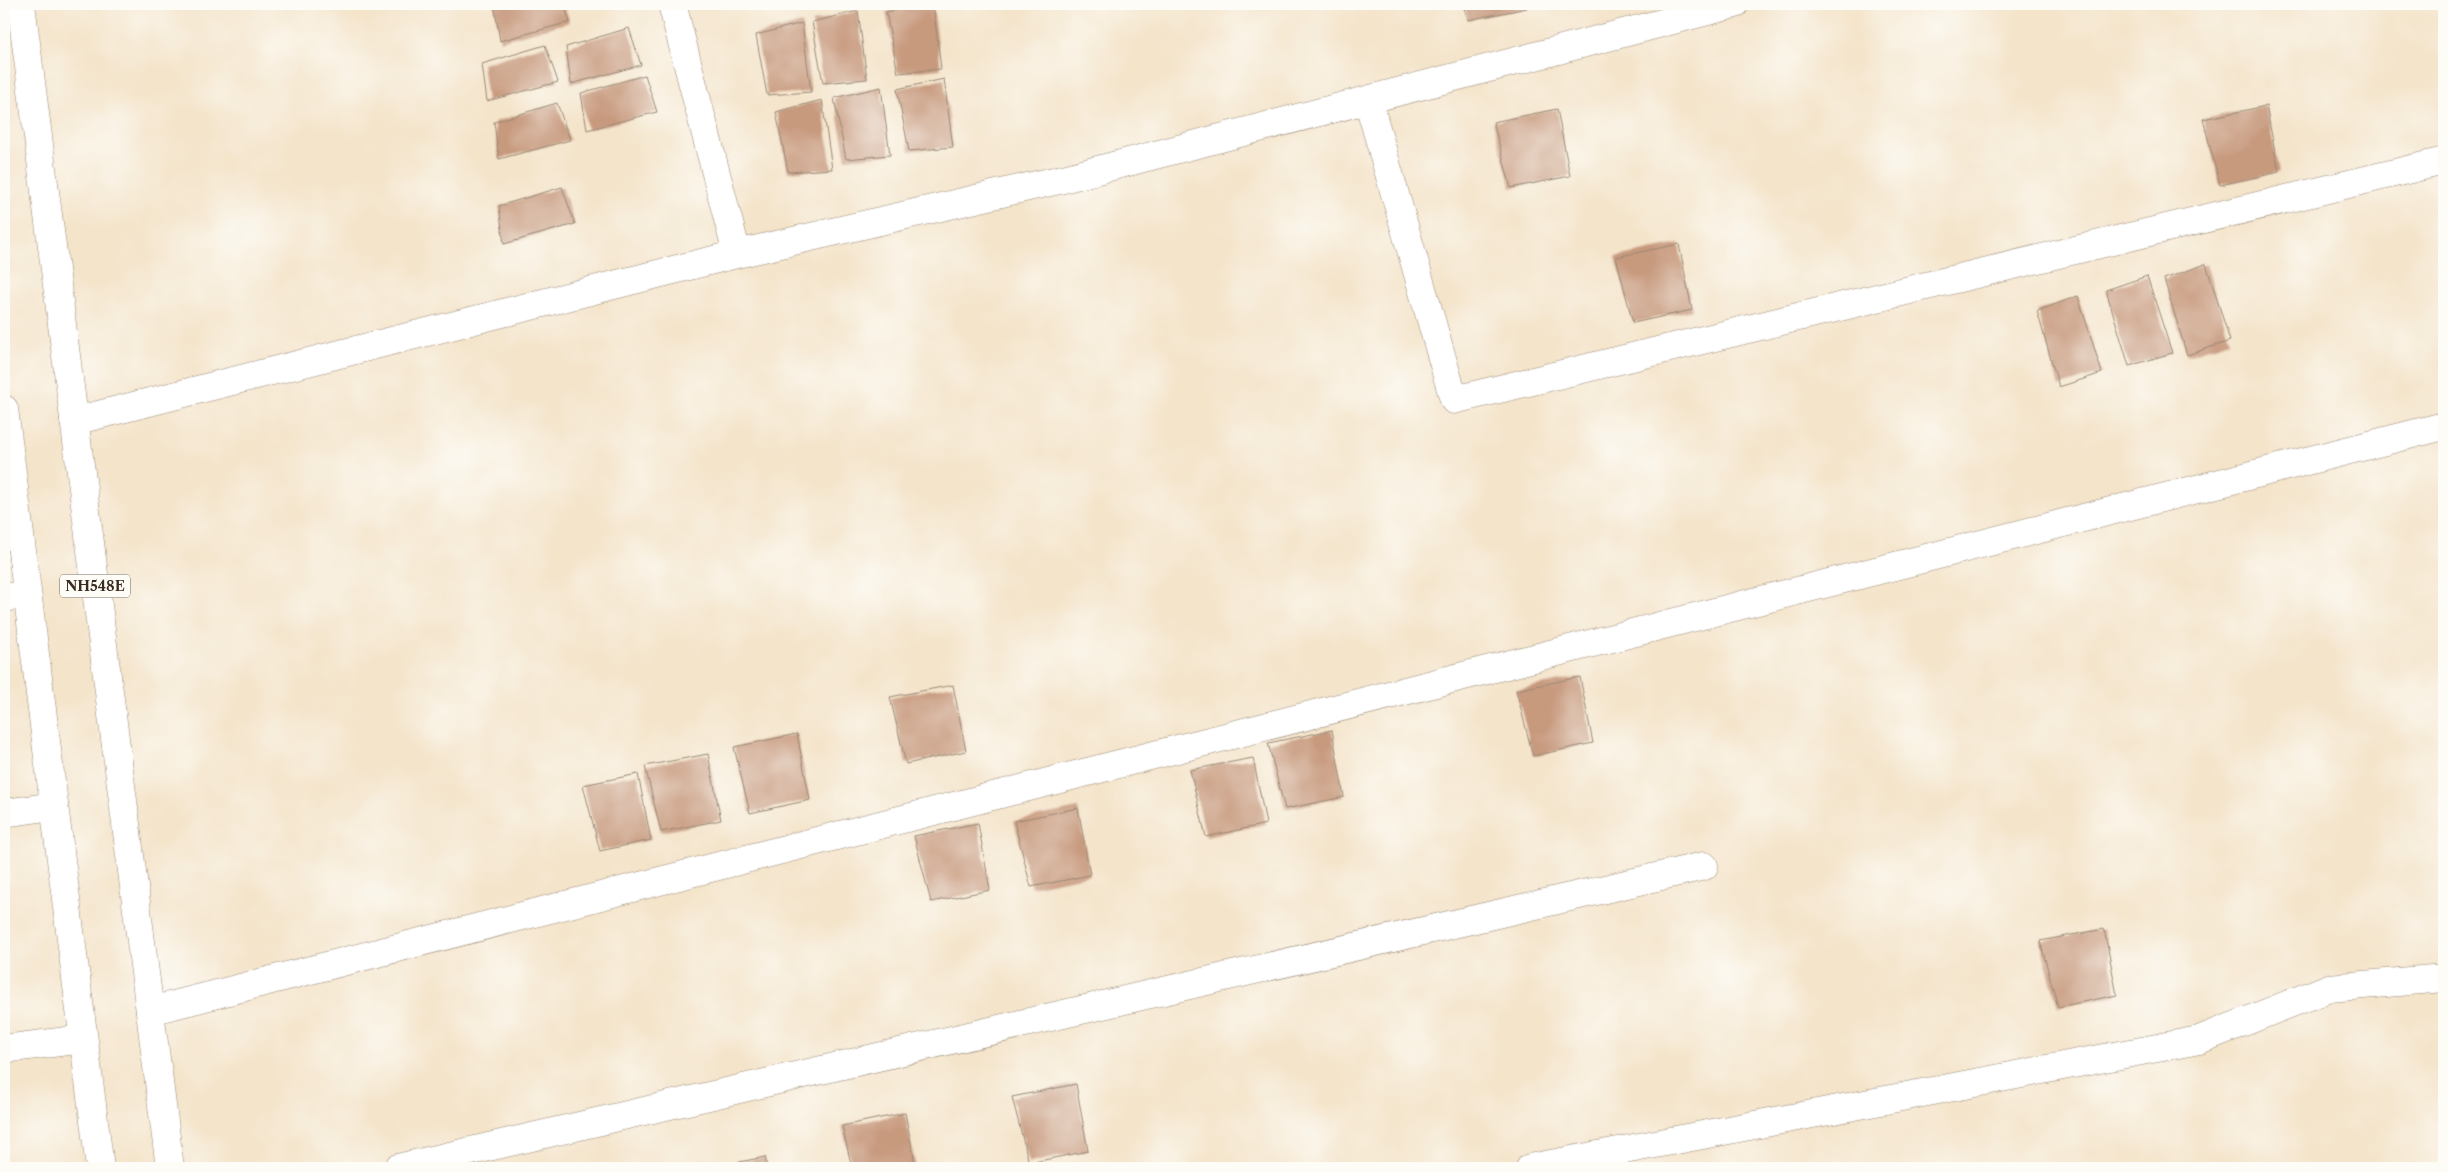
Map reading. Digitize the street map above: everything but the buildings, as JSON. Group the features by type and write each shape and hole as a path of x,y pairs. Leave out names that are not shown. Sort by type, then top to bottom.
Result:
{"main road":[{"name":"NH548E","path":"21,4 170,1168"},
{"path":"672,4 737,254"},
{"path":"74,422 737,254 1063,179 1719,6"},
{"path":"1368,100 1454,400 2444,161"},
{"path":"4,416 16,596 54,806 100,1168"},
{"path":"150,1011 2444,426"},
{"path":"4,813 54,806"},
{"path":"398,1168 1704,866"},
{"path":"1530,1168 2199,1040 2329,988 2444,978"},
{"path":"4,1049 84,1039"}]}
